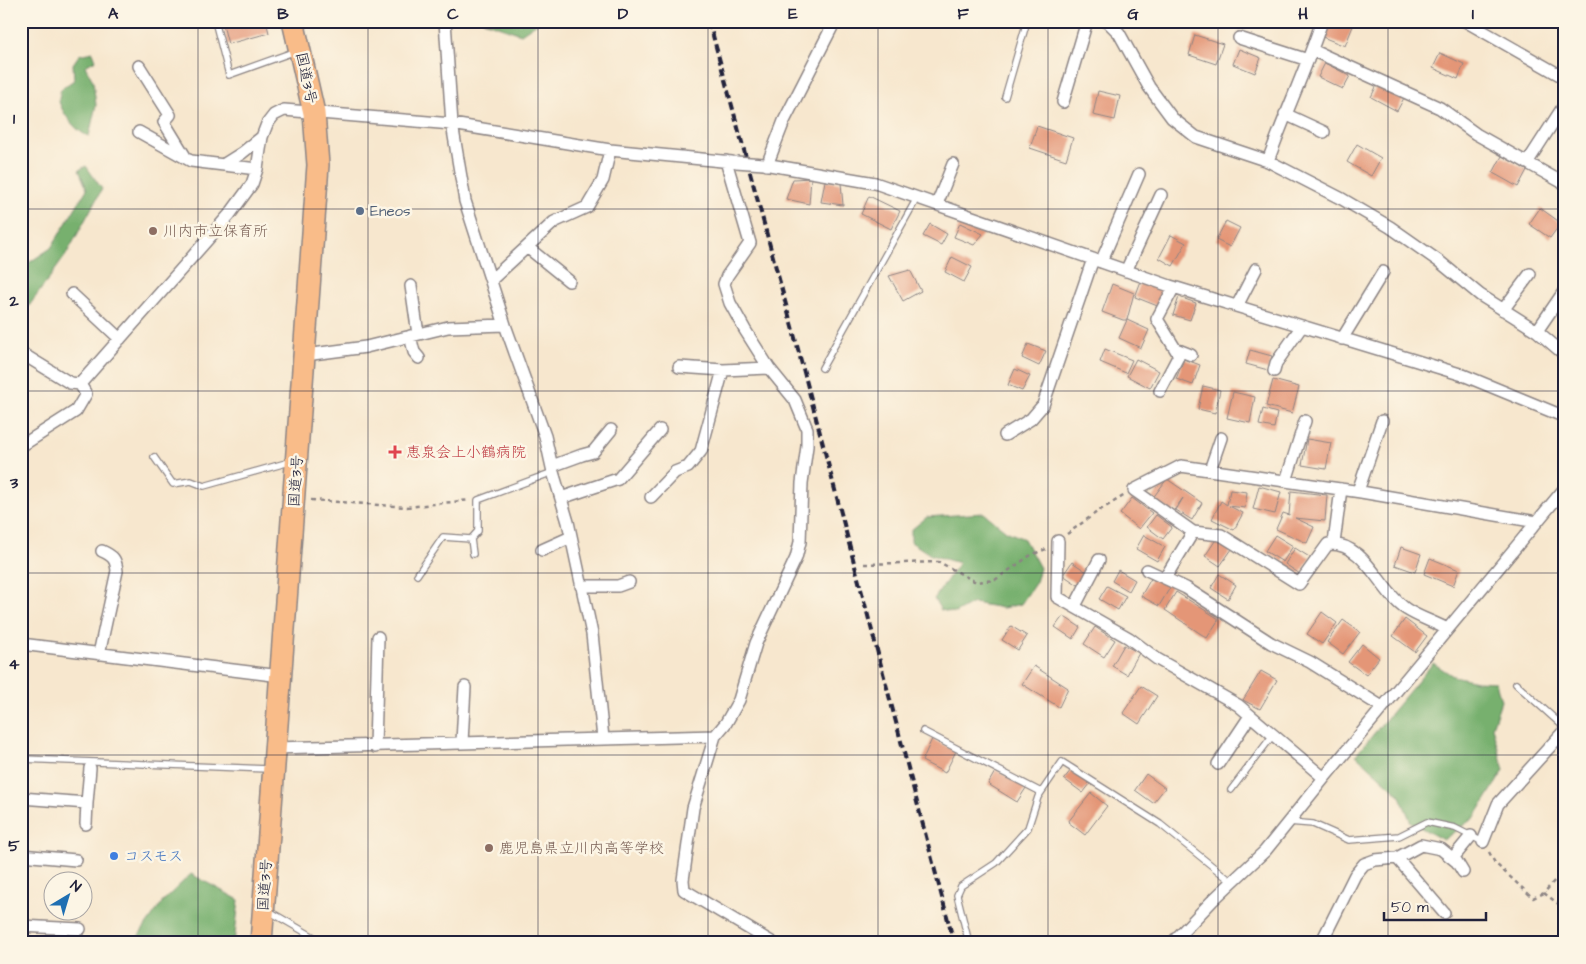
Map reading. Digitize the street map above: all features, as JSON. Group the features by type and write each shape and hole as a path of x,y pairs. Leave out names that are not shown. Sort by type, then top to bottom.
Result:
{"highway":[{"name":"国道3号","path":"261,943 298,460 318,166 314,113 294,21"}],"street":[{"path":"445,21 452,124 466,200 504,325 545,436 561,498 592,634 604,738"},
{"path":"766,164 784,121 836,21"},
{"path":"1063,102 1087,21"},
{"path":"1107,21 1119,33 1149,87 1172,118 1196,137 1268,161 1342,199 1390,227 1440,262 1480,295 1537,331 1565,355"},
{"path":"1268,161 1322,21"},
{"path":"1465,21 1565,78"},
{"path":"1239,38 1310,55 1440,108 1476,134 1565,184"},
{"path":"138,66 170,115 164,122 187,159"},
{"path":"1527,163 1565,104"},
{"path":"80,384 230,214 252,184 257,169 262,136 268,124 278,112 284,110 452,124 610,150 766,164 875,183 1174,287 1463,375 1565,417"},
{"path":"1285,114 1324,132"},
{"path":"139,132 191,161 257,169"},
{"path":"223,164 242,153 262,136"},
{"path":"491,280 554,222 587,207 603,180 610,150"},
{"path":"731,162 750,243 727,276 724,284 726,292 745,330 794,400 807,429 807,446 802,483 800,542 796,558 756,643 739,700 726,722 714,736 693,808 683,880 684,890 774,943"},
{"path":"936,204 953,164"},
{"path":"1005,435 1031,419 1043,406 1097,260 1139,174"},
{"path":"1126,271 1160,196"},
{"path":"528,247 569,281"},
{"path":"1237,306 1256,269"},
{"path":"1342,339 1383,272"},
{"path":"1503,310 1530,274"},
{"path":"411,286 414,352 419,358"},
{"path":"1160,391 1179,355 1157,320 1174,287"},
{"path":"1537,331 1565,290"},
{"path":"72,294 120,339"},
{"path":"305,355 366,347 448,326 504,325"},
{"path":"1274,371 1276,362 1302,326"},
{"path":"1176,349 1191,356"},
{"path":"21,353 70,383 80,384"},
{"path":"679,367 723,370 770,368"},
{"path":"651,498 675,472 688,467 701,451 723,370"},
{"path":"21,446 76,411 86,394 80,384"},
{"path":"1286,481 1305,421"},
{"path":"1358,491 1382,421"},
{"path":"552,469 593,452 611,430"},
{"path":"561,498 618,480 660,430"},
{"path":"1210,470 1221,438"},
{"path":"1447,629 1405,609 1390,594 1362,557 1348,548 1334,543 1328,544 1299,584 1222,535 1193,532 1134,490 1181,466 1358,491 1537,522"},
{"path":"1172,943 1213,900 1265,851 1382,707 1565,488"},
{"path":"1334,543 1341,489"},
{"path":"1165,578 1193,532"},
{"path":"542,550 571,537"},
{"path":"1058,541 1057,597 1129,638 1157,659 1238,705 1324,778"},
{"path":"99,654 117,571 116,560 102,551"},
{"path":"1075,606 1099,560"},
{"path":"1147,570 1186,588 1271,643 1310,662 1382,707"},
{"path":"581,586 618,586 629,582"},
{"path":"375,747 378,637"},
{"path":"21,644 281,676"},
{"path":"462,742 465,687"},
{"path":"1218,764 1250,716"},
{"path":"1483,842 1498,804 1565,729"},
{"path":"275,748 375,747 462,742 714,736"},
{"path":"86,824 90,768"},
{"path":"21,798 87,804"},
{"path":"1453,858 1470,836"},
{"path":"1320,943 1355,875 1364,864 1375,860 1397,858 1420,845 1441,849 1457,862 1463,872"},
{"path":"21,855 76,860"},
{"path":"1397,858 1444,913"},
{"path":"21,926 80,929"}],"lane":[{"path":"215,21 229,75 300,50"},
{"path":"1005,97 1027,21"},
{"path":"822,368 917,198"},
{"path":"154,457 173,484 191,481 204,486 298,460"},
{"path":"473,554 471,539 478,530 478,500 552,469"},
{"path":"417,574 443,537 471,539"},
{"path":"1516,684 1565,729"},
{"path":"923,731 1041,792"},
{"path":"1231,790 1273,735"},
{"path":"21,758 274,769"},
{"path":"969,943 957,895 961,886 996,863 1028,828 1041,792 1062,762 1160,824 1232,882"},
{"path":"1288,822 1313,824 1349,840 1399,836 1427,822 1455,828 1483,842"},
{"path":"263,908 324,943"}],"path":[{"path":"864,564 939,562 976,582 996,580 1031,555 1044,550 1097,512 1134,490"},
{"path":"294,499 407,508 478,500"},
{"path":"1483,842 1495,863 1533,898 1544,893 1565,868"},
{"path":"1544,893 1565,909"}],"green space":[{"path":"483,21 540,21 521,34"},
{"path":"93,52 96,60 85,66 93,81 96,105 89,136 80,131 71,122 63,111 59,99 61,89 74,80 73,64 79,55"},
{"path":"86,166 102,189 66,255 21,317 21,268 51,248 87,189 79,170"},
{"path":"984,513 1006,531 1024,539 1040,568 1036,582 1021,604 1003,608 973,603 955,613 941,610 934,599 959,563 931,555 911,542 911,530 927,517"},
{"path":"1433,663 1453,676 1477,681 1496,682 1501,701 1492,727 1504,770 1475,817 1443,840 1411,822 1399,794 1356,755"},
{"path":"191,874 239,900 234,943 135,943 164,900"}],"building":[{"path":"222,21 266,21 269,33 228,44"},
{"path":"1326,21 1341,21 1353,26 1345,46 1320,36"},
{"path":"1195,35 1223,44 1216,64 1189,55"},
{"path":"1239,49 1261,58 1255,73 1233,64"},
{"path":"1440,53 1464,64 1458,79 1433,68"},
{"path":"1325,63 1350,76 1343,89 1318,77"},
{"path":"1378,83 1405,96 1397,111 1371,97"},
{"path":"1098,91 1120,96 1115,120 1093,115"},
{"path":"1037,126 1073,138 1066,160 1030,148"},
{"path":"1357,144 1381,158 1371,176 1347,162"},
{"path":"1502,156 1527,170 1518,187 1493,173"},
{"path":"811,178 809,204 786,199 793,179"},
{"path":"825,181 841,183 843,205 821,202"},
{"path":"869,196 900,211 891,229 861,214"},
{"path":"1540,208 1561,223 1550,238 1529,224"},
{"path":"1226,221 1240,228 1230,247 1216,240"},
{"path":"960,223 983,234 974,245 954,237"},
{"path":"930,224 947,234 941,245 923,236"},
{"path":"1171,235 1186,243 1173,266 1159,258"},
{"path":"952,257 972,267 964,282 945,272"},
{"path":"910,270 921,291 903,301 889,276"},
{"path":"1141,281 1166,291 1160,307 1135,297"},
{"path":"1112,284 1134,293 1127,320 1102,312"},
{"path":"1179,297 1196,303 1190,320 1173,315"},
{"path":"1127,320 1149,330 1141,348 1119,338"},
{"path":"1028,344 1046,351 1039,366 1022,358"},
{"path":"1105,349 1132,360 1126,373 1100,362"},
{"path":"1250,350 1272,356 1268,370 1246,364"},
{"path":"1136,359 1159,371 1150,388 1127,376"},
{"path":"1184,359 1200,365 1193,385 1176,379"},
{"path":"1015,369 1030,376 1022,391 1008,385"},
{"path":"1273,380 1299,387 1292,413 1266,406"},
{"path":"1203,386 1220,390 1215,413 1198,409"},
{"path":"1233,392 1255,397 1250,423 1227,418"},
{"path":"1263,409 1277,413 1274,428 1259,425"},
{"path":"1307,439 1331,443 1326,469 1302,465"},
{"path":"1167,479 1202,503 1192,520 1176,510 1183,498 1172,513 1152,499"},
{"path":"1259,486 1281,492 1275,514 1253,509"},
{"path":"1230,490 1247,492 1245,508 1229,506 1243,513 1234,530 1212,519 1221,501 1227,505"},
{"path":"1291,491 1327,495 1325,521 1295,518 1314,527 1307,543 1276,529 1283,513 1289,515"},
{"path":"1132,498 1152,513 1139,529 1120,514"},
{"path":"1156,515 1172,527 1163,539 1147,527"},
{"path":"1144,535 1165,547 1157,561 1136,549"},
{"path":"1275,535 1293,546 1283,562 1265,551"},
{"path":"1217,538 1232,549 1220,566 1205,556"},
{"path":"1401,547 1421,554 1415,572 1395,565"},
{"path":"1295,548 1311,558 1300,574 1285,564"},
{"path":"1430,558 1459,570 1453,586 1424,574"},
{"path":"1072,562 1087,572 1078,585 1063,575"},
{"path":"1118,570 1135,580 1129,591 1112,581"},
{"path":"1219,574 1236,585 1228,599 1211,588"},
{"path":"1153,575 1171,586 1159,606 1141,596"},
{"path":"1107,586 1126,596 1118,610 1099,599"},
{"path":"1176,592 1219,619 1207,638 1165,610"},
{"path":"1322,612 1337,623 1322,644 1307,634"},
{"path":"1063,616 1080,627 1073,639 1055,627"},
{"path":"1405,619 1427,636 1415,652 1393,636"},
{"path":"1343,620 1360,632 1343,654 1327,642"},
{"path":"1011,626 1027,636 1018,650 1002,640"},
{"path":"1095,627 1115,640 1104,657 1084,644"},
{"path":"1362,644 1379,658 1366,675 1348,662"},
{"path":"1124,645 1139,653 1127,675 1112,666"},
{"path":"1034,666 1068,688 1059,707 1022,684"},
{"path":"1261,671 1277,680 1260,709 1243,700"},
{"path":"1141,686 1157,696 1139,724 1123,713"},
{"path":"932,739 956,751 945,773 922,761"},
{"path":"996,770 1026,788 1017,802 988,784"},
{"path":"1071,770 1090,784 1083,793 1064,779"},
{"path":"1146,774 1165,788 1153,803 1135,790"},
{"path":"1091,793 1107,806 1085,835 1068,822"}],"railway":[{"path":"709,21 795,338 954,943"}],"place":[{"name":"Eneos","path":"360,211"},
{"name":"川内市立保育所","path":"153,231"},
{"name":"恵泉会上小鶴病院","path":"395,452"},
{"name":"鹿児島県立川内高等学校","path":"489,848"},
{"name":"コスモス","path":"114,856"}]}
